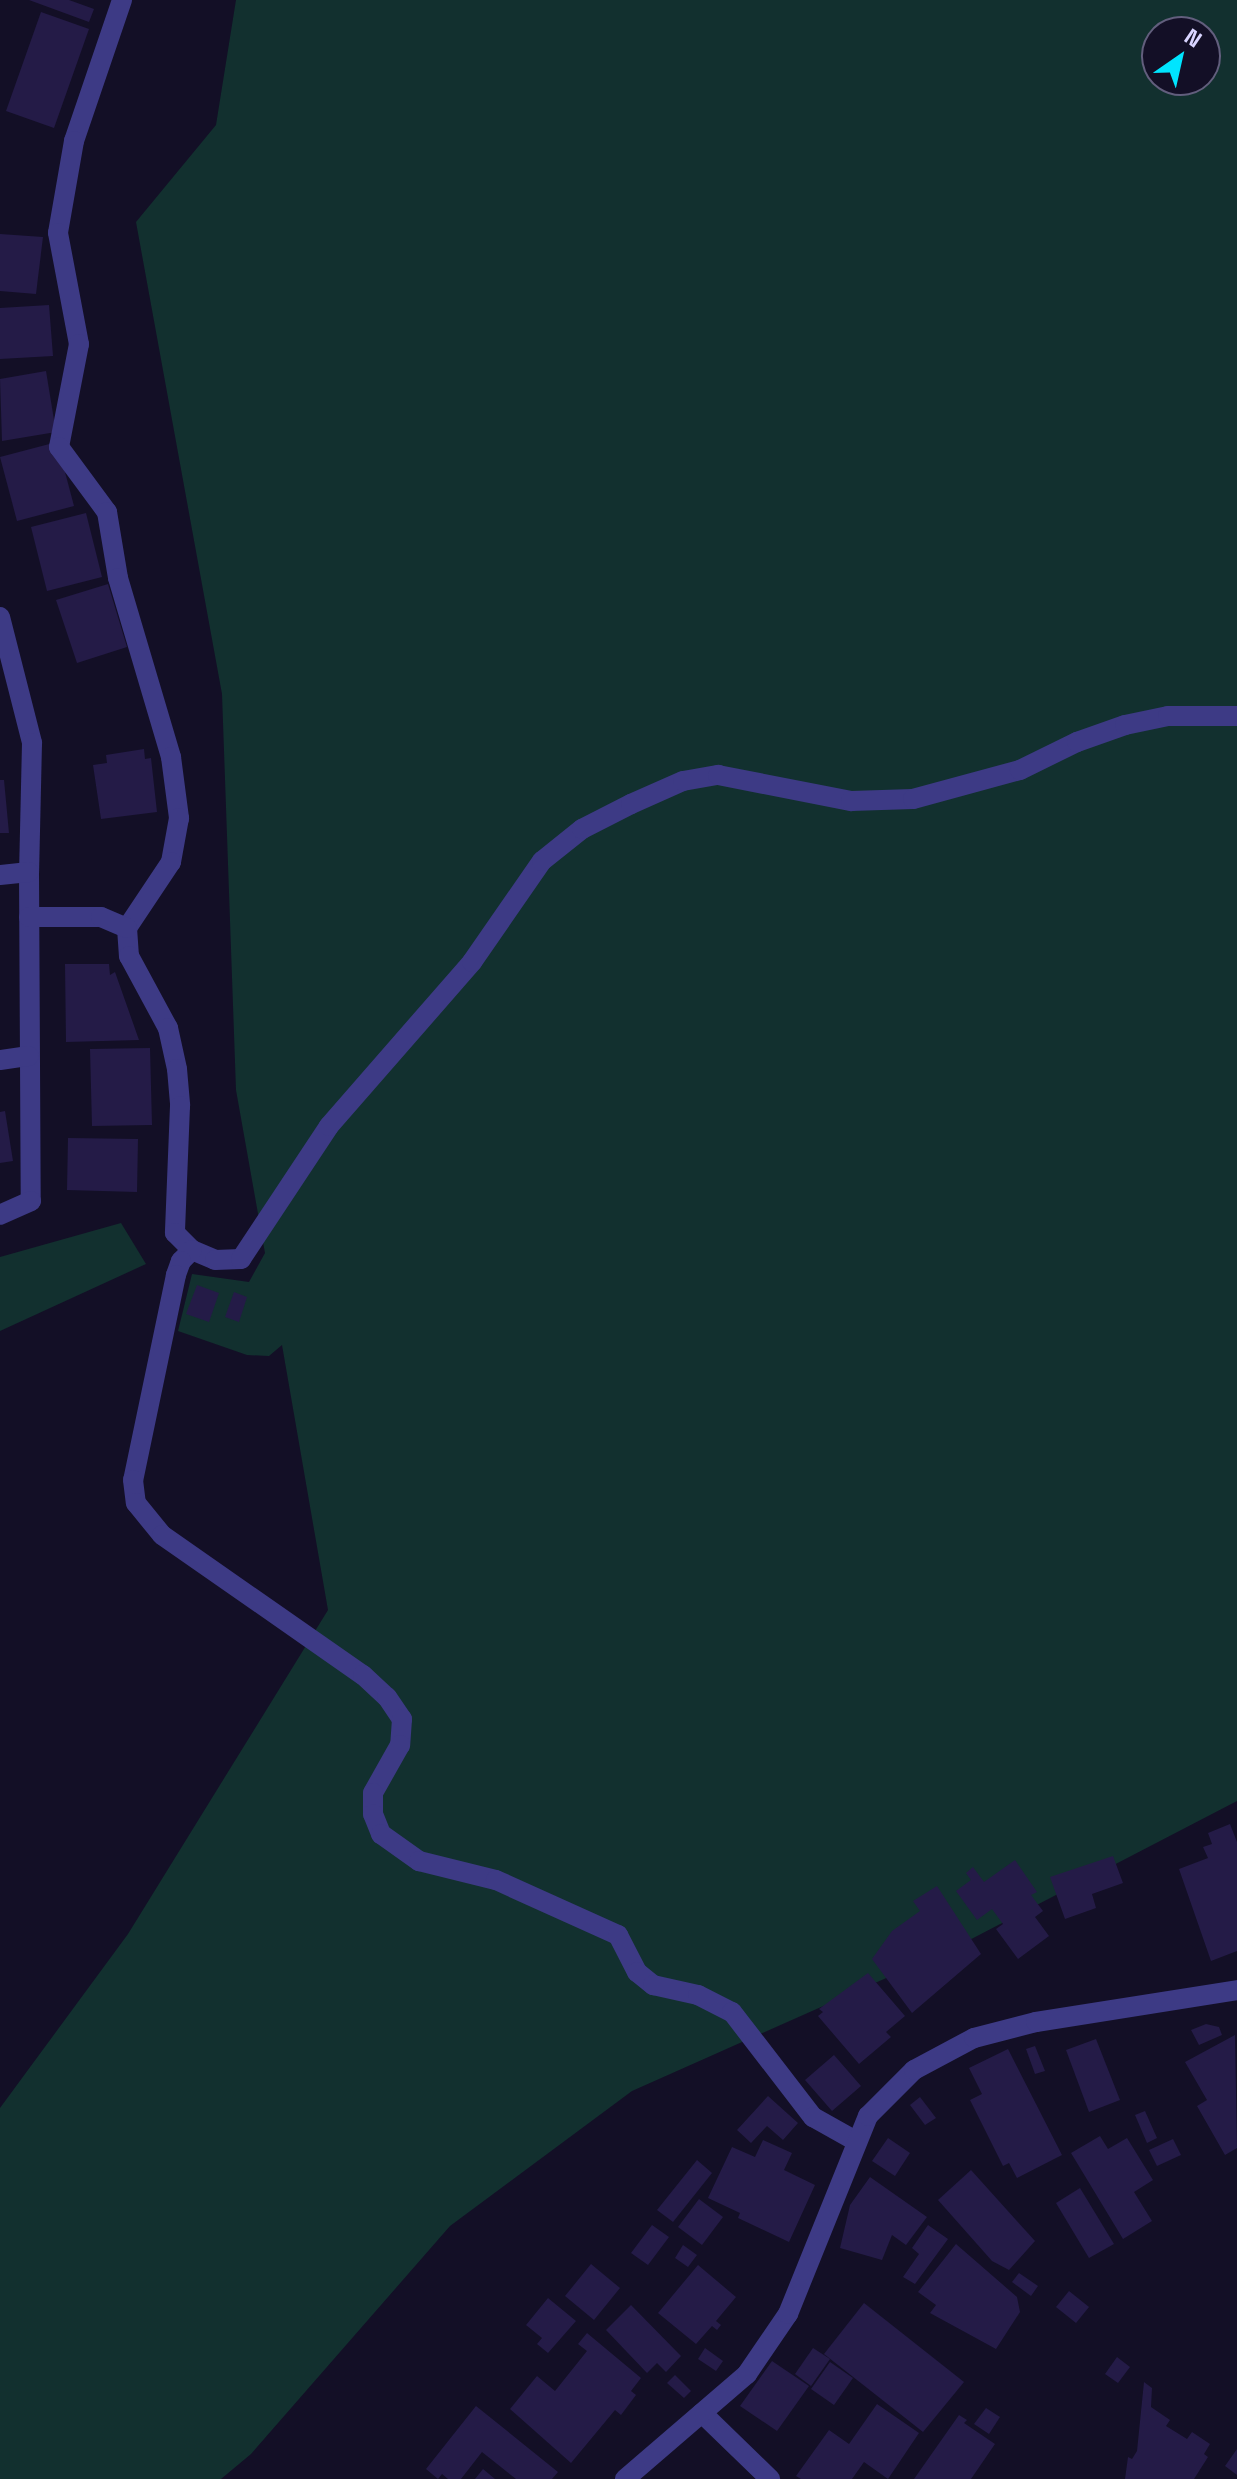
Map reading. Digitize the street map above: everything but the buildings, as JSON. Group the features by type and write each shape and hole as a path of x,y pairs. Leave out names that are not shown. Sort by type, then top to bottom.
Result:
{"street":[{"path":"122,0 74,141 58,233 79,344 59,447 107,512 118,578 171,757 179,818 171,862 127,928 129,956 168,1028 177,1069 180,1106 175,1233 192,1250 215,1260 241,1259 329,1126 472,962 542,861 582,829 683,781 718,775 851,801 913,799 1020,770 1077,742 1125,725 1168,716 1237,716"},
{"path":"0,617 7,668 32,743 29,872 31,1201 0,1215"},
{"path":"0,875 29,872"},
{"path":"29,917 101,917 127,928"},
{"path":"0,1060 29,1056"},
{"path":"192,1250 181,1261 176,1275 133,1480 136,1503 162,1535 363,1675 387,1697 402,1719 400,1745 373,1793 373,1814 381,1834 419,1861 496,1880 618,1935 637,1972 653,1985 698,1995 732,2012 813,2117 856,2141"},
{"path":"625,2479 747,2374 788,2314 868,2116 914,2070 974,2038 1036,2022 1237,1990"},
{"path":"702,2413 770,2479"}],"green space":[{"path":"236,0 1237,0 1237,1801 956,1947 632,2091 450,2226 251,2454 221,2479 0,2479 0,2108 128,1934 328,1610 282,1345 269,1356 247,1355 178,1331 192,1274 249,1282 265,1253 236,1090 222,694 136,222 216,125"},
{"path":"121,1223 146,1264 0,1331 0,1257"}]}
